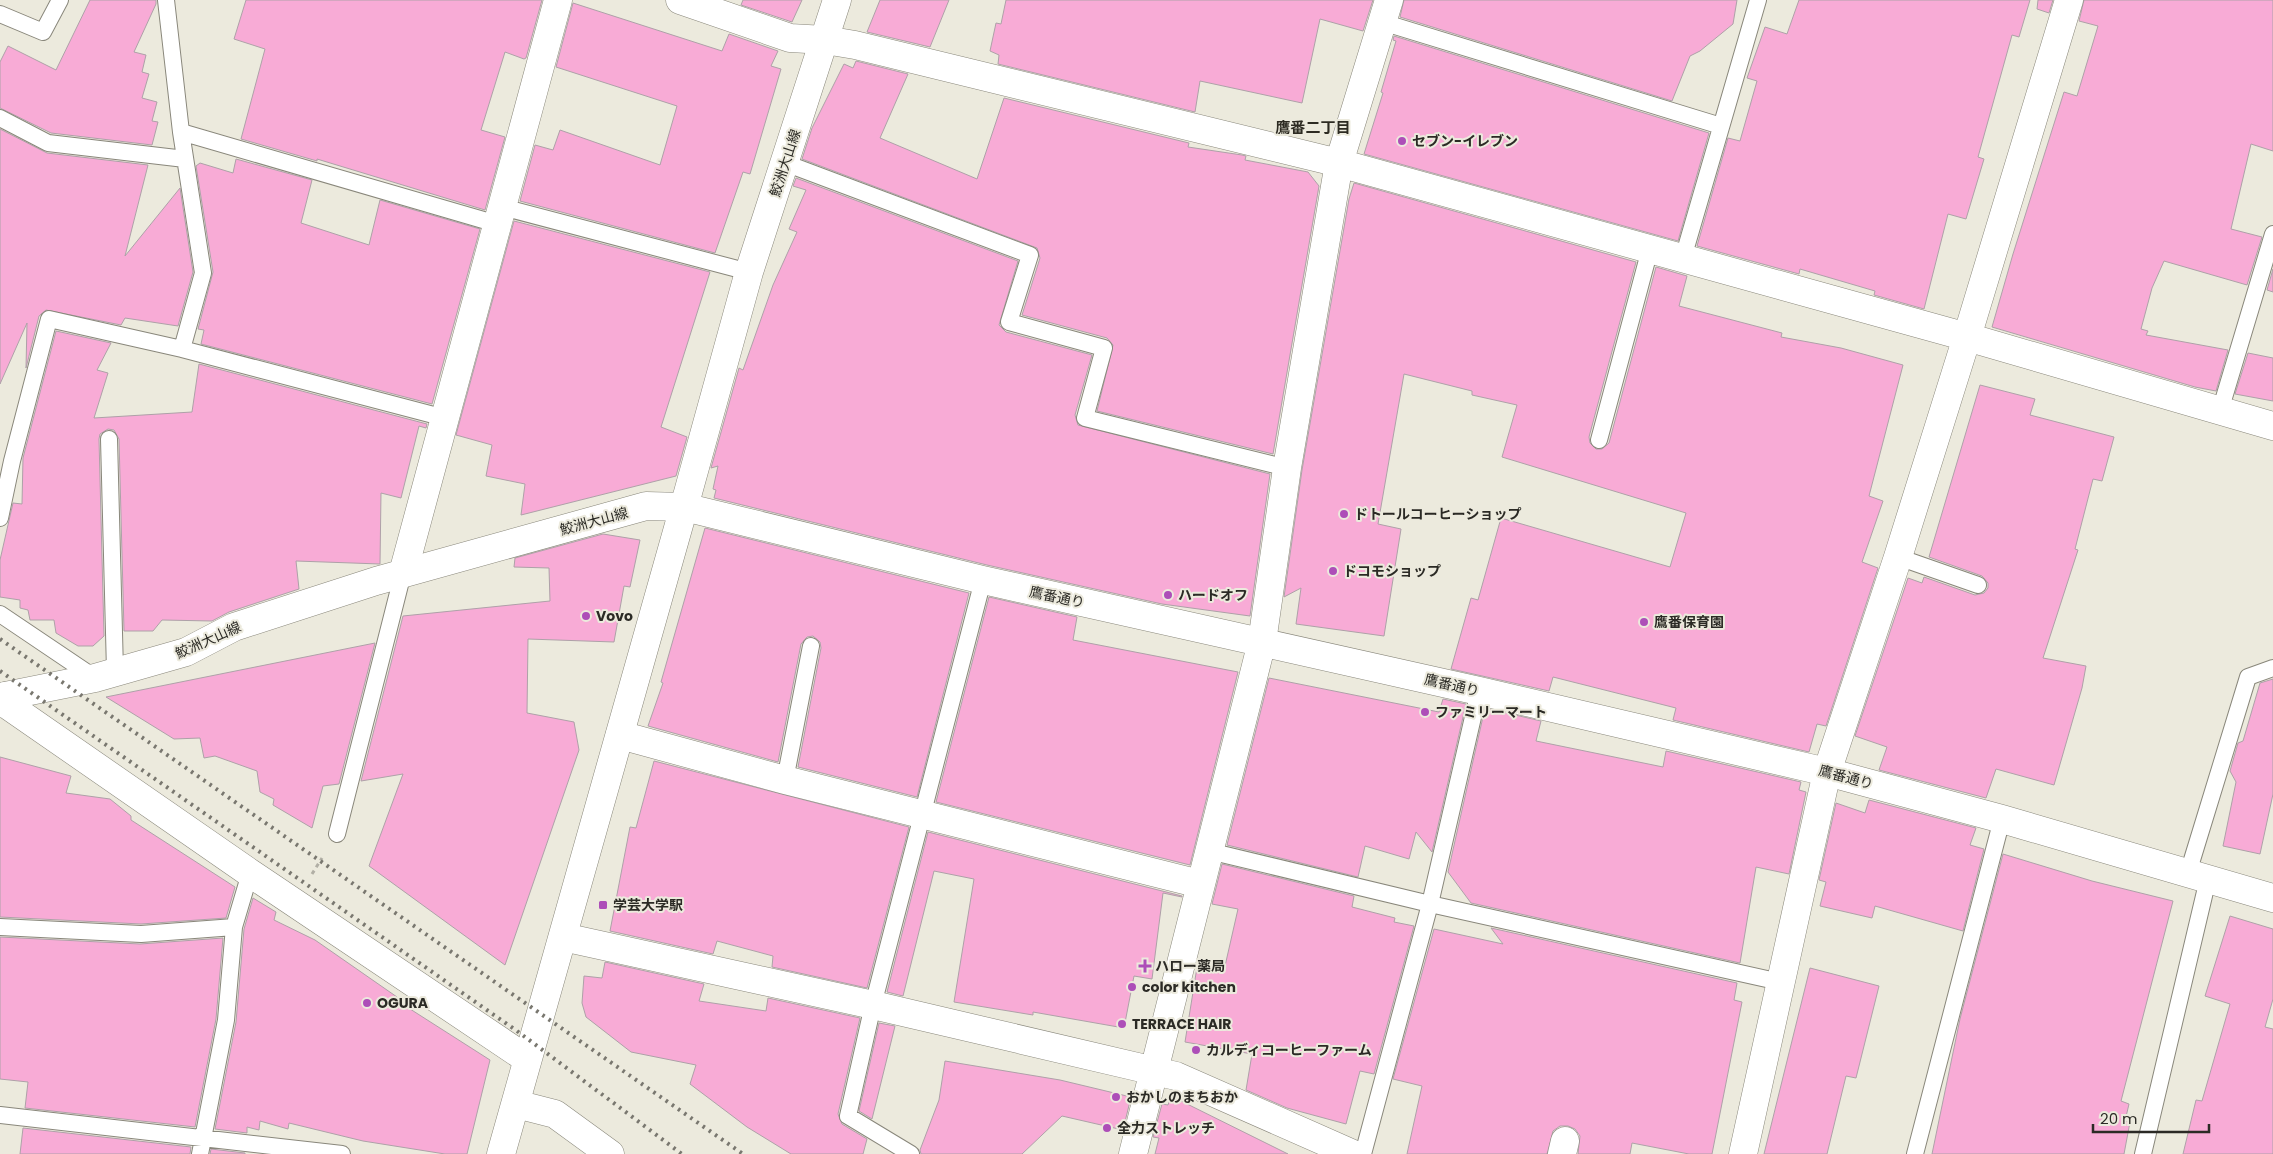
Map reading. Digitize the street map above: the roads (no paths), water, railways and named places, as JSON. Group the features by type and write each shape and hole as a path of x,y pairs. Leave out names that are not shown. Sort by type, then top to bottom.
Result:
{"street":[{"path":"403,573 558,0"},
{"path":"680,0 790,38 824,40 864,48 1339,163 1967,337 2273,426"},
{"name":"鮫洲大山線","path":"3,697 105,675 186,652 234,627 403,573 646,506 684,507 749,272 837,0"},
{"path":"1743,1154 1828,772 1967,337 2069,0"},
{"path":"1133,1154 1262,642 1287,468 1339,163 1386,11"},
{"path":"501,1154 684,507"},
{"name":"鷹番通り","path":"684,507 983,580 1479,691 1828,772 2273,898"},
{"path":"3,697 9,706 250,873 527,1060"},
{"path":"620,735 785,780 1200,884"},
{"path":"563,937 873,1005 1176,1076 1353,1154"},
{"path":"516,1104 555,1114 610,1154"}],"lane":[{"path":"0,14 43,32 60,0"},
{"path":"166,0 181,132 203,273 182,349"},
{"path":"1683,258 1758,0"},
{"path":"1386,11 1721,126"},
{"path":"0,118 48,143 185,159"},
{"path":"181,132 500,215 749,272"},
{"path":"785,163 1030,255 1009,322 1104,348 1085,418 1287,468"},
{"path":"2220,411 2273,234"},
{"path":"1599,440 1650,249"},
{"path":"0,518 12,462 49,318 182,349 445,418"},
{"path":"0,614 105,675 108,439"},
{"path":"1898,557 1978,586"},
{"path":"337,834 403,573"},
{"path":"911,1154 848,1116 873,1005 983,580"},
{"path":"785,780 811,646"},
{"path":"2143,1154 2198,876 2248,677 2273,668"},
{"path":"1363,1154 1430,904 1479,691"},
{"path":"1915,1154 2002,820"},
{"path":"1209,851 1430,904 1780,982"},
{"path":"200,1154 226,1020 234,927 250,873"},
{"path":"0,926 141,934 234,927"},
{"path":"0,1115 342,1154"}],"railway":[{"path":"0,639 743,1154"},
{"path":"0,671 517,1031 682,1154"}],"place":[{"name":"セブン-イレブン","path":"1402,141"},
{"name":"ドトールコーヒーショップ","path":"1344,514"},
{"name":"ドコモショップ","path":"1333,571"},
{"name":"ハードオフ","path":"1168,595"},
{"name":"Vovo","path":"586,616"},
{"name":"鷹番保育園","path":"1644,622"},
{"name":"ファミリーマート","path":"1425,712"},
{"name":"学芸大学駅","path":"603,905"},
{"name":"ハロー薬局","path":"1145,966"},
{"name":"color kitchen","path":"1132,987"},
{"name":"OGURA","path":"367,1003"},
{"name":"TERRACE HAIR","path":"1122,1024"},
{"name":"カルディコーヒーファーム","path":"1196,1050"},
{"name":"おかしのまちおか","path":"1116,1097"},
{"name":"全力ストレッチ","path":"1107,1128"}],"district":[{"name":"鷹番二丁目","path":"1313,127"}]}
